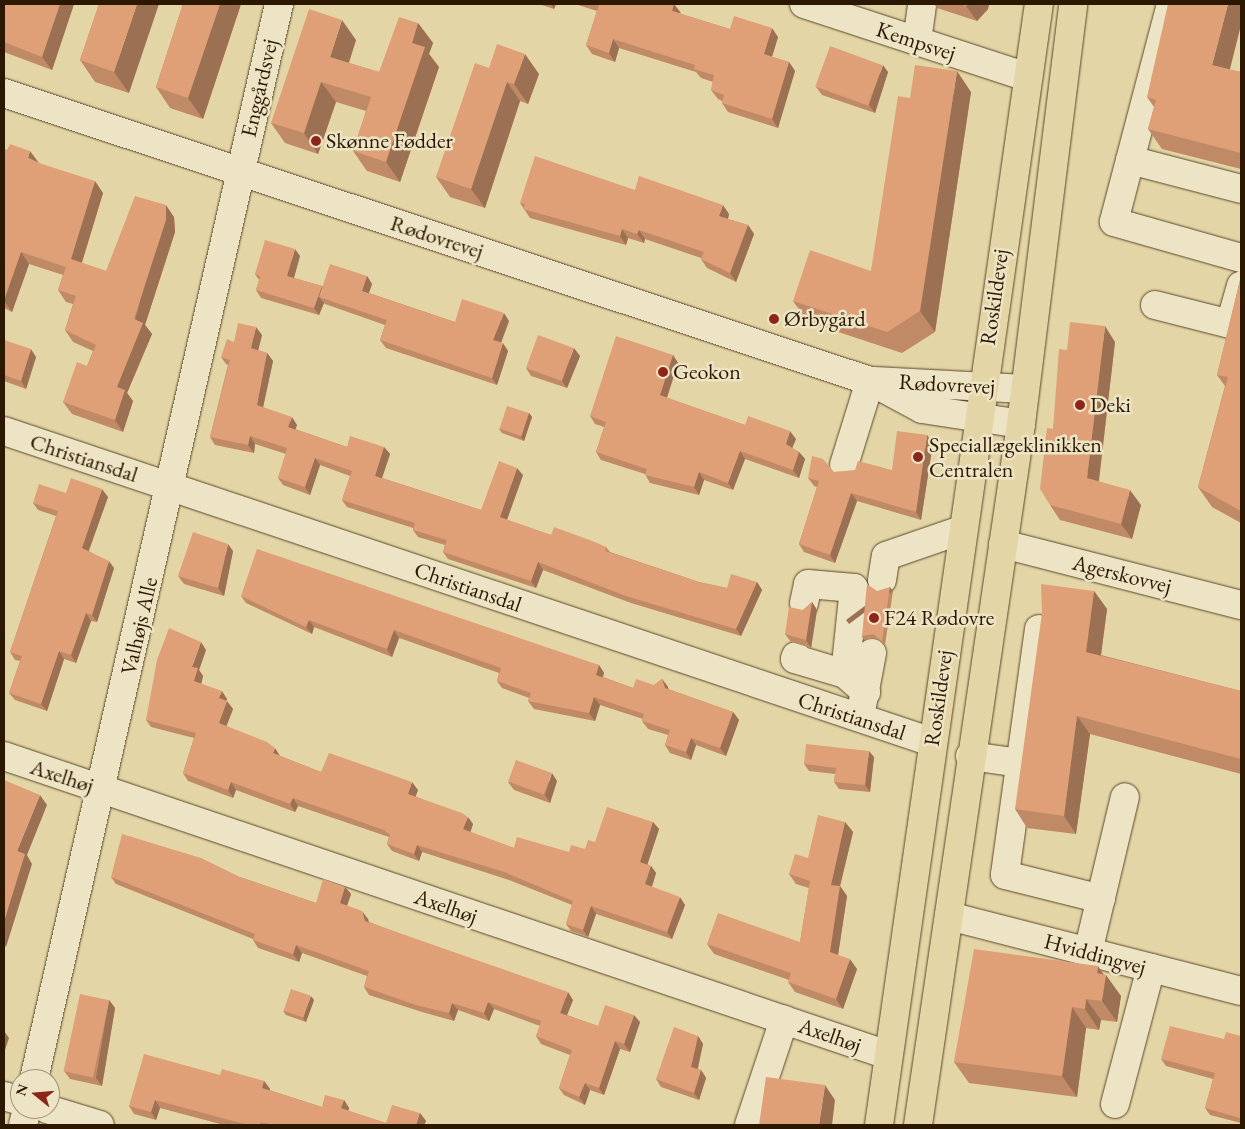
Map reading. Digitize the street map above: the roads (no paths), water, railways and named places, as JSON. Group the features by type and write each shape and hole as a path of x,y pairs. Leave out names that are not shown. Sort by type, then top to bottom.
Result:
{"main road":[{"name":"Roskildevej","path":"879,1125 981,386 1039,4"},
{"name":"Roskildevej","path":"918,1125 949,916 970,756 1021,424 1073,4"}],"street":[{"name":"Enggårdsvej","path":"240,172 279,4"},
{"name":"Kempsvej","path":"804,4 1028,77"},
{"path":"917,41 922,4"},
{"path":"1171,4 1114,222 1241,258"},
{"name":"Rødovrevej","path":"4,93 870,381 922,409 977,419 1021,424"},
{"path":"1130,160 1241,189"},
{"name":"Valhøjs Alle","path":"36,1069 240,172"},
{"path":"1155,305 1230,324 1241,286"},
{"name":"Rødovrevej","path":"870,381 1025,389"},
{"path":"844,465 870,381"},
{"name":"Christiansdal","path":"4,431 932,742"},
{"path":"804,604 808,584 854,588 884,568 961,530"},
{"name":"Agerskovvej","path":"1003,544 1241,604"},
{"path":"845,674 854,588"},
{"path":"1039,629 1005,875 1101,899"},
{"path":"859,718 866,692 872,654"},
{"path":"796,656 795,659 845,674 866,692"},
{"name":"Axelhøj","path":"4,756 888,1055"},
{"path":"970,756 1020,763"},
{"path":"1088,952 1125,797"},
{"name":"Hviddingvej","path":"949,916 1241,991"},
{"path":"1115,1104 1151,968"},
{"path":"749,1125 784,1020"},
{"path":"60,1113 100,1125"}],"place":[{"name":"Skønne Fødder","path":"316,141"},
{"name":"Ørbygård","path":"774,319"},
{"name":"Geokon","path":"663,372"},
{"name":"Deki","path":"1080,405"},
{"name":"Speciallægeklinikken Centralen","path":"918,457"},
{"name":"F24 Rødovre","path":"874,618"}]}
